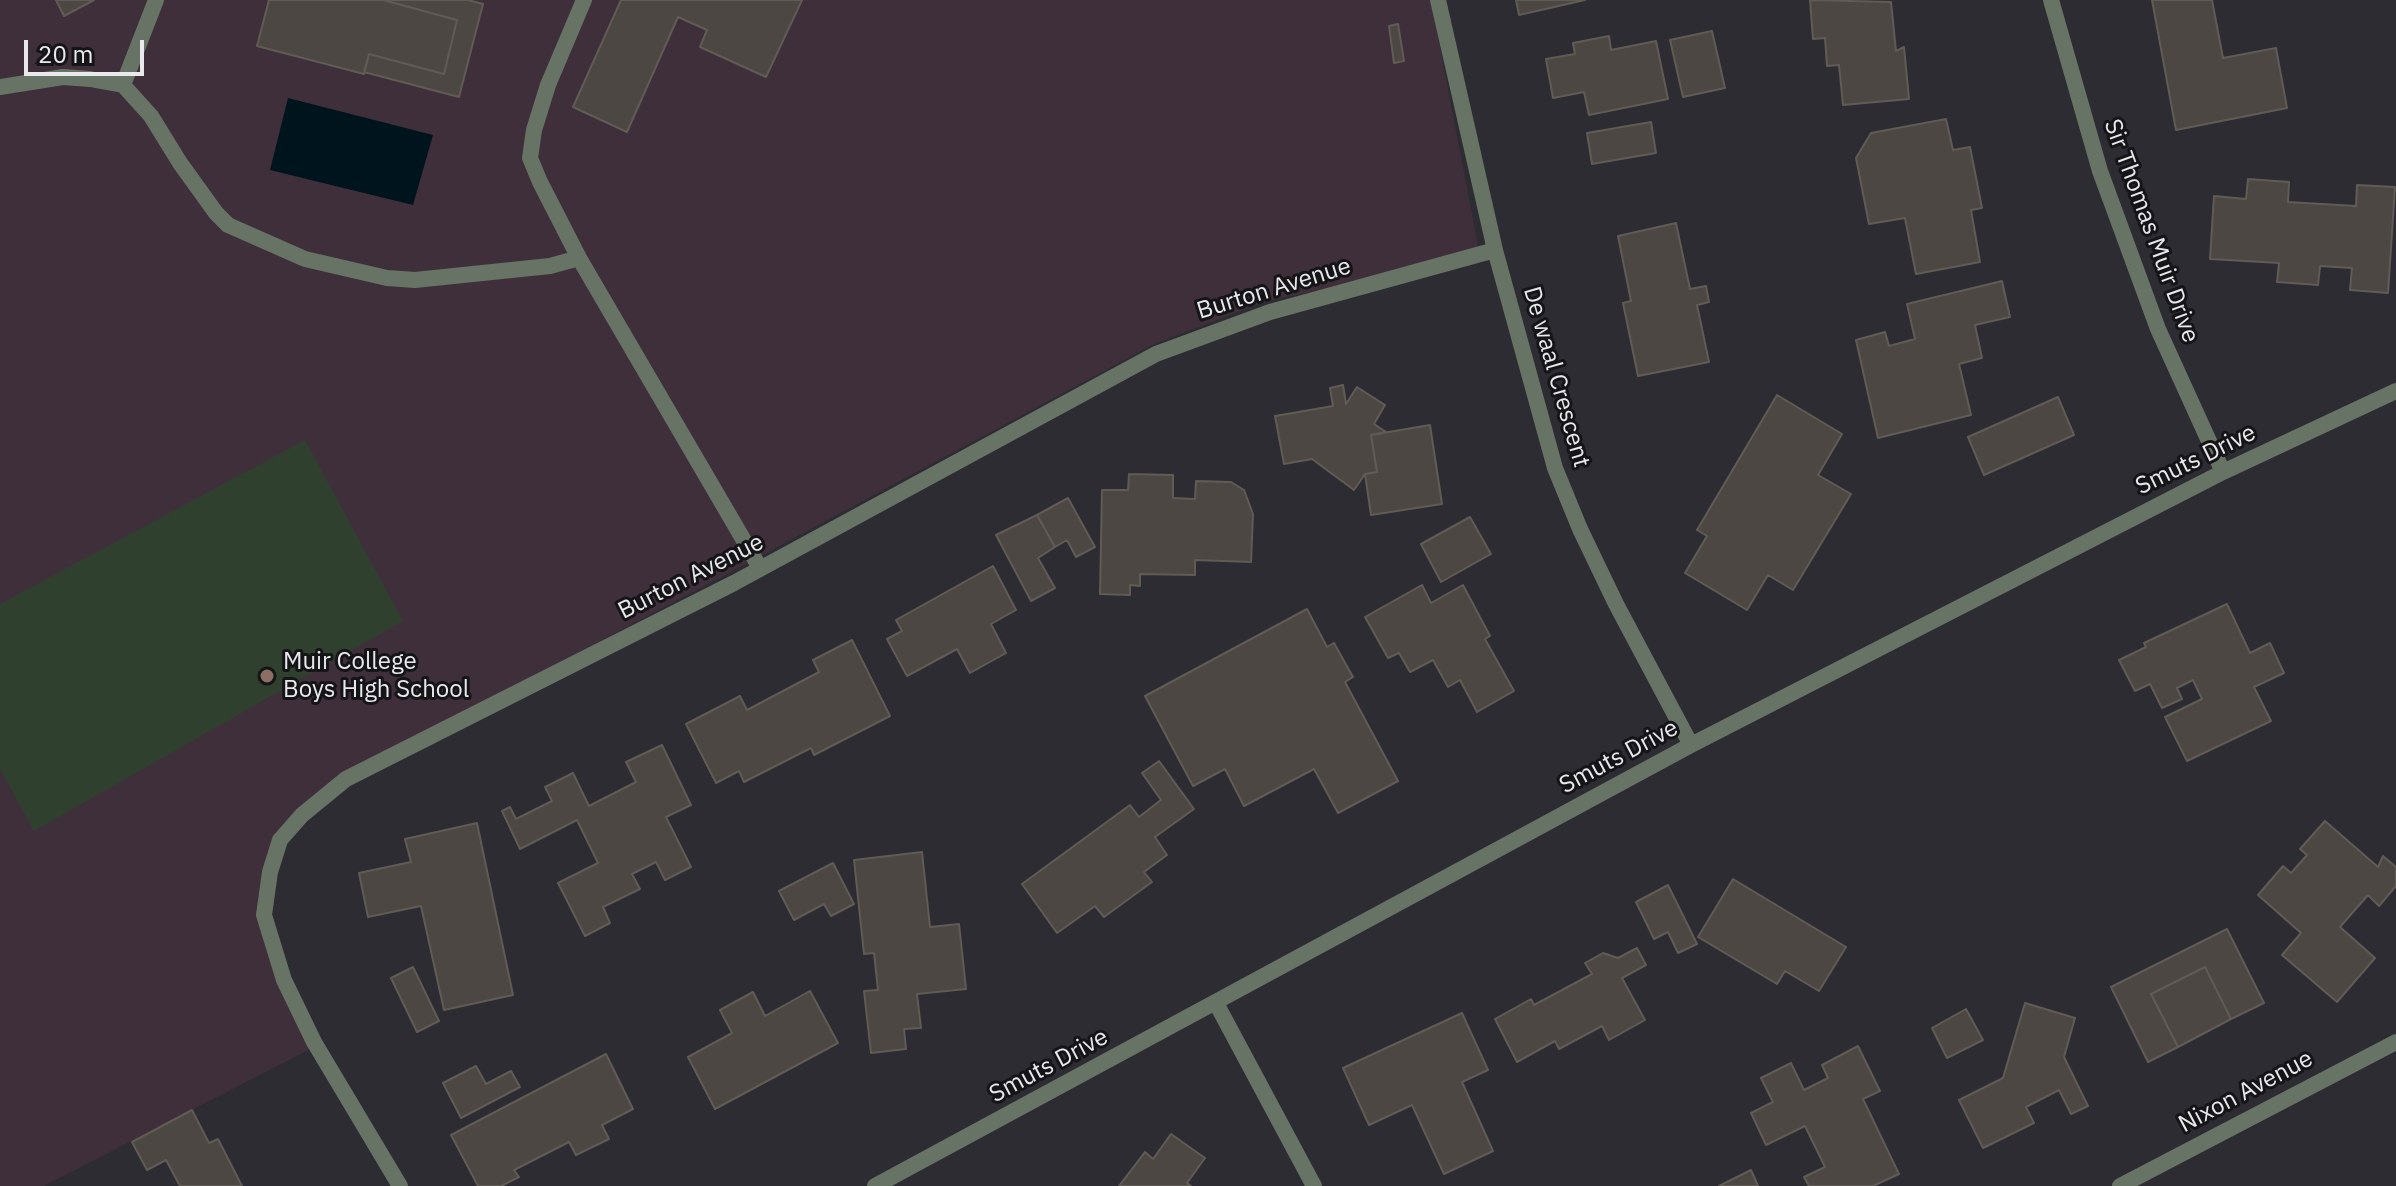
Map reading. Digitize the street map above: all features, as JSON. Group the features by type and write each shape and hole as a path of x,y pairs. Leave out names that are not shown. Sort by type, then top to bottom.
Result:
{"street":[{"path":"123,85 156,0"},
{"path":"584,0 548,85 534,130 530,158 579,258 760,568"},
{"name":"De waal Crescent","path":"1438,0 1495,250 1555,468 1616,604 1691,745"},
{"name":"Sir Thomas Muir Drive","path":"2051,0 2100,171 2158,329 2223,472"},
{"path":"0,87 63,77 123,85 151,116 216,213 228,225 305,259 387,278 415,280 550,266 579,258"},
{"name":"Burton Avenue","path":"400,1186 314,1042 279,965 264,915 270,872 280,840 302,815 346,779 760,568 1156,354 1270,312 1495,250"},
{"name":"Smuts Drive","path":"875,1186 1691,745 2223,472 2396,391"},
{"path":"1216,1003 1314,1186"},
{"name":"Nixon Avenue","path":"2120,1186 2396,1042"}],"shaded area":[{"name":"Muir College Boys High School","path":"0,0 1431,0 1480,257 1267,301 1154,344 339,779 279,836 265,902 283,970 318,1045 44,1186 0,1186"}],"green space":[{"path":"305,440 403,621 34,831 0,769 0,604"}],"water":[{"path":"288,98 433,135 413,205 270,170"}],"building":[{"path":"56,0 94,0 64,16"},
{"path":"269,0 383,0 457,20 444,74 369,54 364,74 257,46"},
{"path":"383,0 468,0 483,4 459,97 364,72 369,54 444,74 457,20"},
{"path":"621,0 802,0 766,77 700,47 707,30 678,17 627,132 573,107"},
{"path":"1516,0 1585,0 1519,15"},
{"path":"1810,0 1891,2 1896,51 1904,47 1909,99 1843,105 1839,65 1827,66 1825,38 1813,39"},
{"path":"2152,0 2212,0 2223,58 2276,48 2287,108 2176,130"},
{"path":"1398,24 1404,61 1394,63 1389,26"},
{"path":"1712,31 1725,88 1683,97 1670,40"},
{"path":"1609,36 1611,50 1656,41 1668,99 1589,115 1584,92 1553,98 1546,59 1575,54 1573,43"},
{"path":"1946,119 1953,150 1970,147 1982,208 1971,210 1980,262 1916,274 1905,218 1869,224 1856,158 1871,133"},
{"path":"1651,122 1656,153 1592,164 1587,133"},
{"path":"2248,179 2289,182 2288,202 2356,206 2357,185 2395,187 2388,293 2350,290 2352,268 2320,266 2318,285 2277,282 2279,263 2210,259 2214,196 2246,199"},
{"path":"1676,223 1690,289 1706,286 1709,302 1697,305 1709,362 1638,376 1623,303 1631,301 1618,236"},
{"path":"2002,281 2010,317 1975,325 1982,358 1959,364 1971,415 1878,438 1856,340 1885,332 1889,346 1915,339 1907,304"},
{"path":"1343,385 1346,404 1357,387 1385,405 1374,424 1386,432 1371,435 1377,472 1365,474 1354,490 1312,459 1284,464 1275,416 1333,406 1330,388"},
{"path":"1777,395 1842,434 1818,475 1851,494 1793,590 1768,575 1747,610 1685,573 1707,536 1697,530"},
{"path":"2058,397 2074,435 1984,475 1968,437"},
{"path":"1430,425 1442,504 1371,515 1365,474 1377,472 1371,435"},
{"path":"1129,474 1173,475 1173,498 1195,499 1196,481 1231,482 1244,490 1253,514 1251,562 1195,560 1195,575 1140,574 1140,586 1130,585 1130,595 1100,594 1102,490 1128,490"},
{"path":"1068,498 1095,547 1076,557 1067,540 1055,547 1037,515"},
{"path":"1037,515 1055,547 1038,558 1055,588 1031,601 996,535"},
{"path":"1470,517 1491,554 1441,582 1421,544"},
{"path":"993,566 1016,610 991,624 1006,653 970,673 957,649 907,676 887,639 902,631 896,620"},
{"path":"1422,585 1431,603 1463,585 1490,636 1485,639 1514,691 1477,712 1460,680 1448,687 1433,660 1410,672 1399,653 1388,658 1365,617"},
{"path":"2227,604 2250,653 2270,643 2284,673 2254,687 2271,721 2187,761 2165,717 2202,699 2193,680 2177,688 2182,699 2162,708 2150,684 2135,691 2119,660 2146,647 2144,643"},
{"path":"1307,609 1327,647 1334,643 1353,677 1345,682 1398,781 1338,813 1314,769 1244,806 1225,769 1193,786 1145,696"},
{"path":"852,640 890,716 814,755 811,748 744,782 739,771 716,783 686,724 740,696 747,710 819,672 813,660"},
{"path":"662,745 691,805 666,817 691,867 665,880 656,862 632,874 640,889 603,907 610,923 585,936 558,883 598,863 577,820 520,849 502,811 510,807 516,819 552,801 545,787 573,773 589,806 636,782 626,762"},
{"path":"1159,761 1194,809 1155,837 1167,855 1144,872 1152,882 1104,917 1095,906 1057,933 1022,884 1130,805 1139,817 1161,800 1142,773"},
{"path":"2325,821 2378,867 2383,856 2396,867 2396,886 2379,906 2368,895 2340,927 2375,958 2337,1002 2282,955 2301,933 2258,895 2283,866 2291,873 2307,855 2300,849"},
{"path":"477,823 513,995 444,1010 421,906 368,917 359,873 411,862 405,839"},
{"path":"922,852 930,927 959,924 966,989 917,994 921,1028 904,1029 906,1049 871,1053 864,991 878,990 874,953 864,954 854,860"},
{"path":"833,863 854,904 831,916 824,904 794,920 779,891"},
{"path":"1733,879 1846,947 1819,991 1785,971 1777,984 1698,937"},
{"path":"1668,885 1697,944 1678,953 1668,932 1654,939 1636,902"},
{"path":"2227,929 2264,1003 2231,1019 2205,967 2151,994 2178,1047 2148,1062 2111,987"},
{"path":"1637,948 1646,965 1622,978 1645,1020 1609,1040 1602,1026 1559,1049 1555,1041 1517,1062 1495,1019 1531,999 1534,1005 1592,974 1585,963 1603,953 1618,958"},
{"path":"413,967 439,1021 417,1032 391,978"},
{"path":"2205,967 2231,1019 2178,1047 2151,994"},
{"path":"810,991 838,1043 715,1109 688,1057 732,1033 720,1010 753,992 765,1016"},
{"path":"2025,1003 2075,1018 2064,1057 2088,1106 2071,1114 2059,1090 2026,1107 2034,1123 1983,1148 1959,1100 2003,1078"},
{"path":"1966,1009 1983,1040 1947,1058 1932,1028"},
{"path":"1462,1013 1488,1070 1462,1082 1493,1151 1444,1174 1412,1105 1369,1125 1343,1068"},
{"path":"1858,1046 1880,1091 1863,1099 1899,1174 1873,1186 1809,1186 1804,1177 1825,1167 1805,1126 1766,1145 1751,1113 1773,1102 1761,1078 1791,1063 1804,1090 1828,1078 1822,1065"},
{"path":"606,1054 633,1109 602,1125 609,1139 576,1155 569,1142 514,1170 519,1177 501,1186 478,1186 451,1135"},
{"path":"476,1066 486,1084 511,1071 520,1087 461,1118 443,1083"},
{"path":"192,1110 209,1143 218,1139 242,1186 180,1186 166,1160 147,1170 132,1142"},
{"path":"1171,1134 1205,1158 1187,1183 1191,1186 1119,1186 1145,1152 1153,1159"},
{"path":"1751,1170 1758,1186 1719,1186"}],"place":[{"name":"Muir College Boys High School","path":"267,676"}]}
